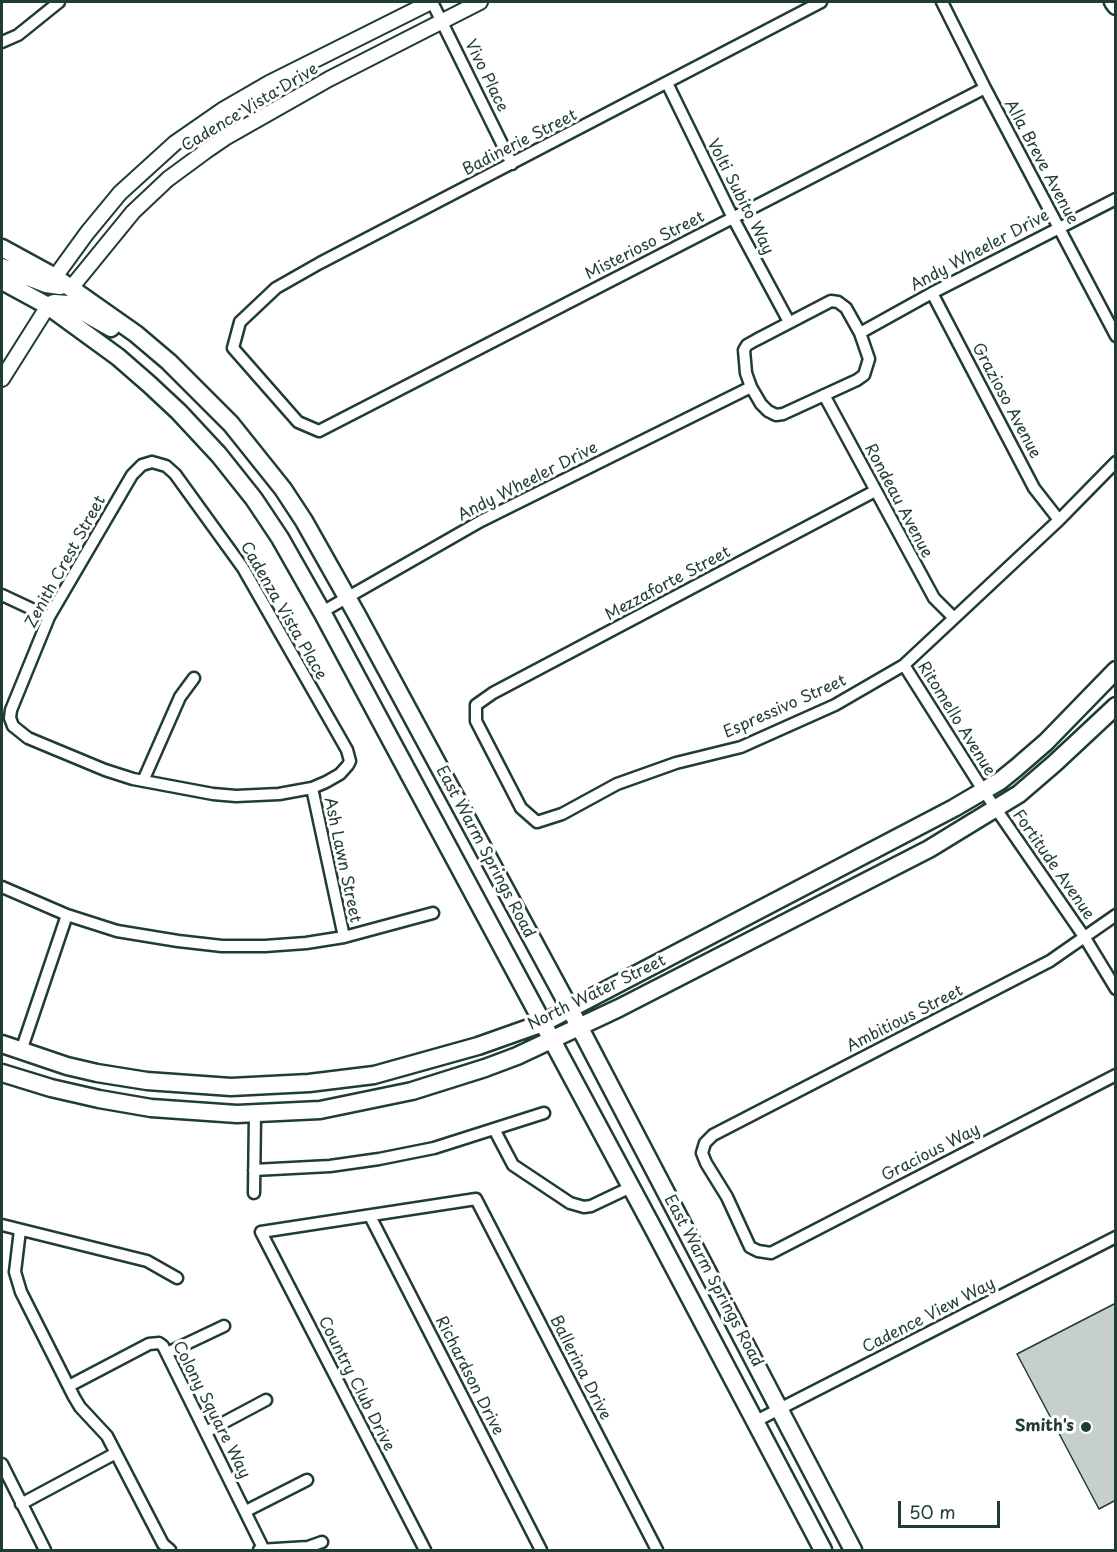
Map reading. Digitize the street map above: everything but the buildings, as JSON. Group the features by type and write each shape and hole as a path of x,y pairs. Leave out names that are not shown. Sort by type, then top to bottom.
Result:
{"main road":[{"path":"1113,2 1116,6"},
{"name":"East Warm Springs Road","path":"2,248 56,277 136,334 169,362 231,424 284,489 347,597 570,1009 853,1551"},
{"path":"2,267 46,284 72,288"},
{"name":"East Warm Springs Road","path":"2,281 48,306 118,357 149,384 219,455 254,499 280,538 543,1023 823,1551"},
{"path":"48,306 63,303 75,307 169,362"},
{"name":"North Water Street","path":"2,1044 67,1066 147,1081 231,1087 275,1086 374,1075 451,1055 543,1023 954,808 1008,774 1038,748 1116,670"},
{"name":"North Water Street","path":"2,1073 51,1088 150,1108 202,1113 255,1113 320,1110 412,1091 485,1068 579,1027 918,855 1019,794 1116,706"}],"street":[{"path":"2,42 18,35 59,2"},
{"name":"Vivo Place","path":"431,2 512,164"},
{"name":"Cadence Vista Drive","path":"56,277 87,233 120,193 175,143 224,109 269,83 431,2"},
{"name":"Cadence Vista Drive","path":"72,288 133,212 168,179 225,138 329,79 480,2"},
{"name":"Badinerie Street","path":"319,431 298,422 233,348 240,322 276,288 821,2"},
{"name":"Alla Breve Avenue","path":"942,2 1116,336"},
{"name":"Volti Subito Way","path":"667,83 733,218 789,322"},
{"name":"Misterioso Street","path":"319,431 985,88"},
{"name":"Andy Wheeler Drive","path":"860,333 1058,227 1116,199"},
{"name":"Grazioso Avenue","path":"932,293 1034,488 1059,520"},
{"path":"831,301 838,302 846,308 860,333 869,359 864,375 790,412 776,415 761,404 751,387 746,372 744,351 747,345 831,301"},
{"path":"2,379 48,306"},
{"name":"Andy Wheeler Drive","path":"322,612 481,521 751,387"},
{"name":"Rondeau Avenue","path":"824,395 934,598 953,617"},
{"name":"Zenith Crest Street","path":"143,781 105,770 28,738 16,730 11,722 11,710 49,617 132,475 139,467 152,462"},
{"name":"Cadenza Vista Place","path":"152,462 166,466 175,474 243,568 347,750 350,761 340,774 312,788"},
{"name":"Espressivo Street","path":"537,822 562,814 617,784 676,763 746,744 835,705 904,664 1059,520 1116,462"},
{"name":"Mezzaforte Street","path":"537,822 521,808 476,721 476,705 493,693 875,491"},
{"path":"2,595 49,617"},
{"name":"Ritomello Avenue","path":"904,664 983,790"},
{"path":"194,678 180,697 143,781 226,795 279,794 312,788"},
{"name":"Ash Lawn Street","path":"312,788 344,937"},
{"name":"Fortitude Avenue","path":"983,790 1085,938 1116,990"},
{"path":"2,887 67,915 117,931 222,946 306,943 344,937 433,913"},
{"path":"21,1051 67,915"},
{"name":"Ambitious Street","path":"758,1251 750,1247 702,1153 705,1143 713,1135 1050,961 1116,915"},
{"name":"Gracious Way","path":"758,1251 771,1253 1116,1075"},
{"path":"254,1193 255,1113"},
{"path":"254,1170 330,1166 379,1159 434,1148 544,1113"},
{"path":"494,1129 513,1165 570,1203 584,1207 591,1206 631,1188"},
{"name":"Ballerina Drive","path":"370,1216 476,1199 657,1551"},
{"name":"Country Club Drive","path":"370,1216 261,1232 425,1551"},
{"name":"Richardson Drive","path":"370,1216 542,1551"},
{"path":"2,1225 147,1261 177,1278"},
{"path":"20,1230 15,1262 16,1280 80,1407 107,1436 163,1544 170,1551"},
{"name":"Cadence View Way","path":"756,1421 1116,1237"},
{"path":"167,1353 224,1326"},
{"name":"Colony Square Way","path":"69,1386 149,1344 159,1343 167,1353 264,1550"},
{"path":"206,1432 266,1400"},
{"path":"21,1504 116,1453"},
{"path":"2,1464 45,1551"},
{"path":"246,1511 307,1480"},
{"path":"259,1551 308,1547 322,1542"}],"place":[{"name":"Smith's","path":"1086,1427"}]}
